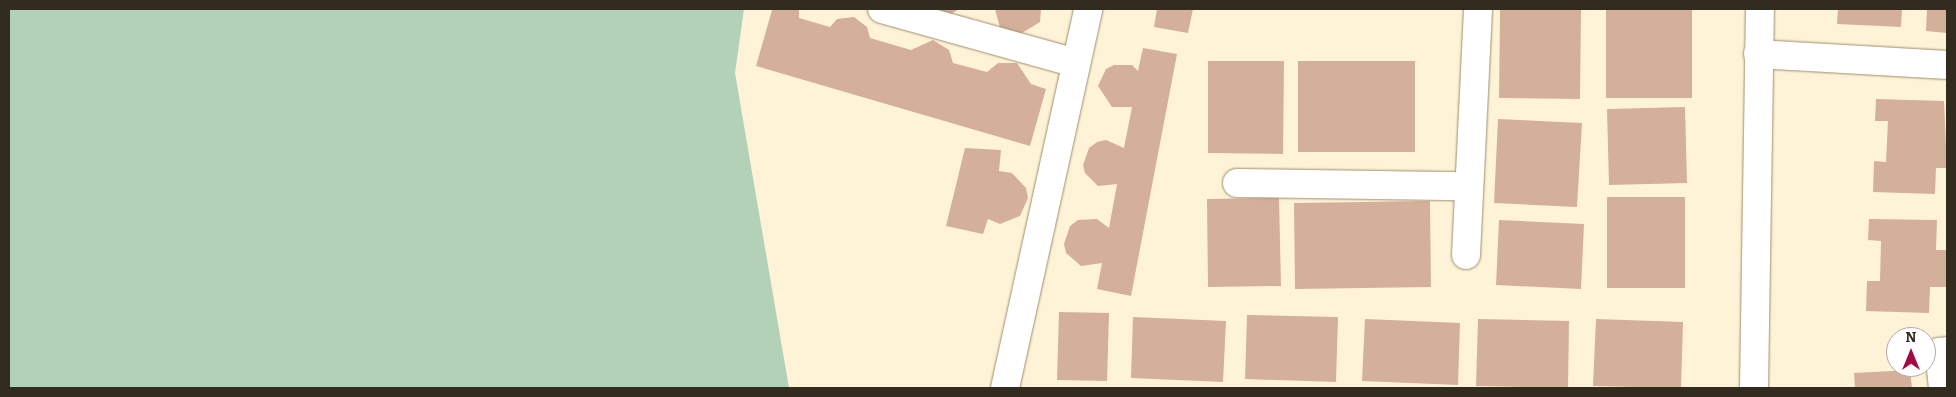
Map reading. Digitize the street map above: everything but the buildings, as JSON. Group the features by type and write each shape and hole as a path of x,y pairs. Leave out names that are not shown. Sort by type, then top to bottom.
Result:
{"street":[{"path":"882,9 1076,63"},
{"path":"1005,388 1088,9"},
{"path":"1466,255 1466,186 1478,9"},
{"path":"1754,388 1760,9"},
{"path":"1758,54 1947,65"},
{"path":"1237,183 1466,186"},
{"path":"1943,388 1939,352 1947,351"}],"green space":[{"path":"9,9 744,9 735,73 789,388 9,388"}]}
